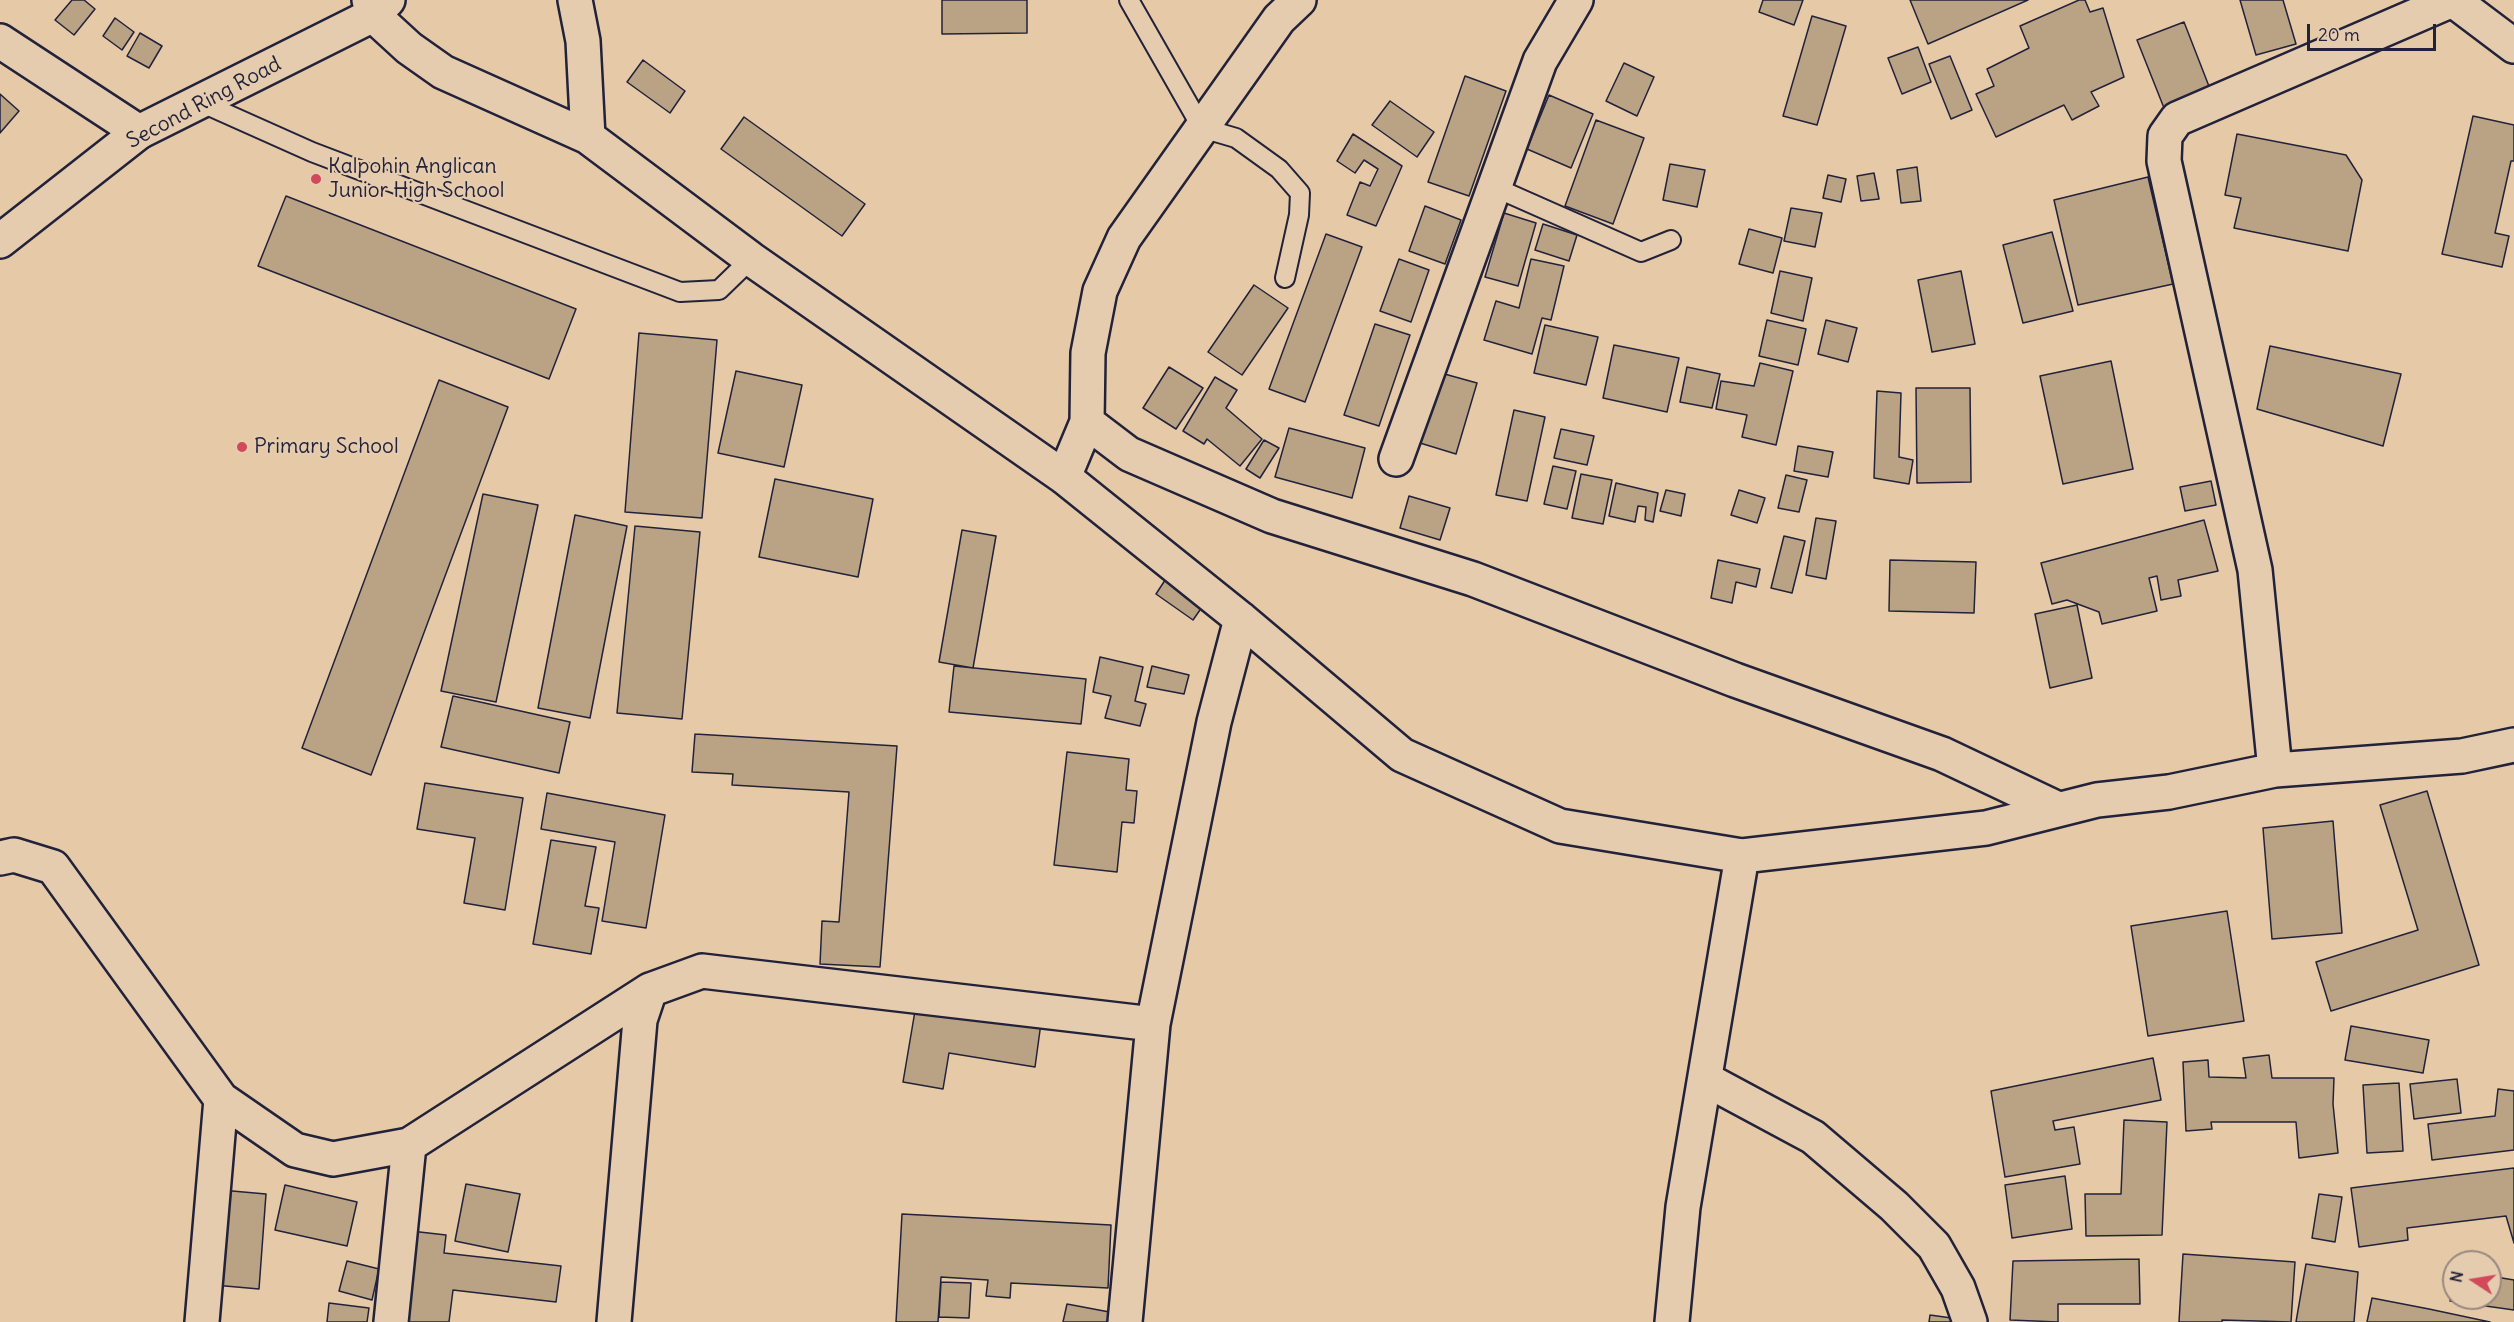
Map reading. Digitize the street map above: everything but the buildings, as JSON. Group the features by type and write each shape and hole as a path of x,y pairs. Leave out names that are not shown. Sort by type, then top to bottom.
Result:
{"street":[{"path":"574,0 583,41 588,137"},
{"path":"1064,477 1087,422 1088,353 1100,291 1124,238 1279,20 1299,0"},
{"path":"1396,459 1540,61 1576,0"},
{"path":"2275,770 2255,570 2164,161 2165,136 2177,119 2453,0 2514,46"},
{"path":"377,5 409,48 442,72 588,137 751,259 1064,477 1241,619 1402,755 1560,826 1742,856 1986,828 2097,800 2169,792 2275,770 2462,756 2514,745"},
{"name":"Second Ring Road","path":"0,241 139,132 200,102 377,5"},
{"path":"0,41 139,132"},
{"path":"1087,422 1129,454 1272,516 1473,579 1746,684 1942,754 2058,809"},
{"path":"1125,1322 1153,1024 1214,722 1241,619"},
{"path":"0,858 14,855 53,867 221,1099 295,1150 333,1159 409,1145 650,990 702,971 1153,1024"},
{"path":"1672,1322 1683,1207 1742,856"},
{"path":"614,1322 640,1020 650,990"},
{"path":"1705,1079 1813,1137 1894,1206 1934,1246 1958,1288 1970,1322"},
{"path":"202,1322 221,1099"},
{"path":"392,1322 409,1145"}],"lane":[{"path":"1129,0 1202,128 1236,138 1280,169 1300,194 1298,223 1285,278"},
{"path":"200,102 312,152 680,292 719,290 751,259"},
{"path":"1494,187 1641,252 1671,240"}],"place":[{"name":"Kalpohin Anglican Junior High School","path":"316,179"},
{"name":"Primary School","path":"242,447"}]}
